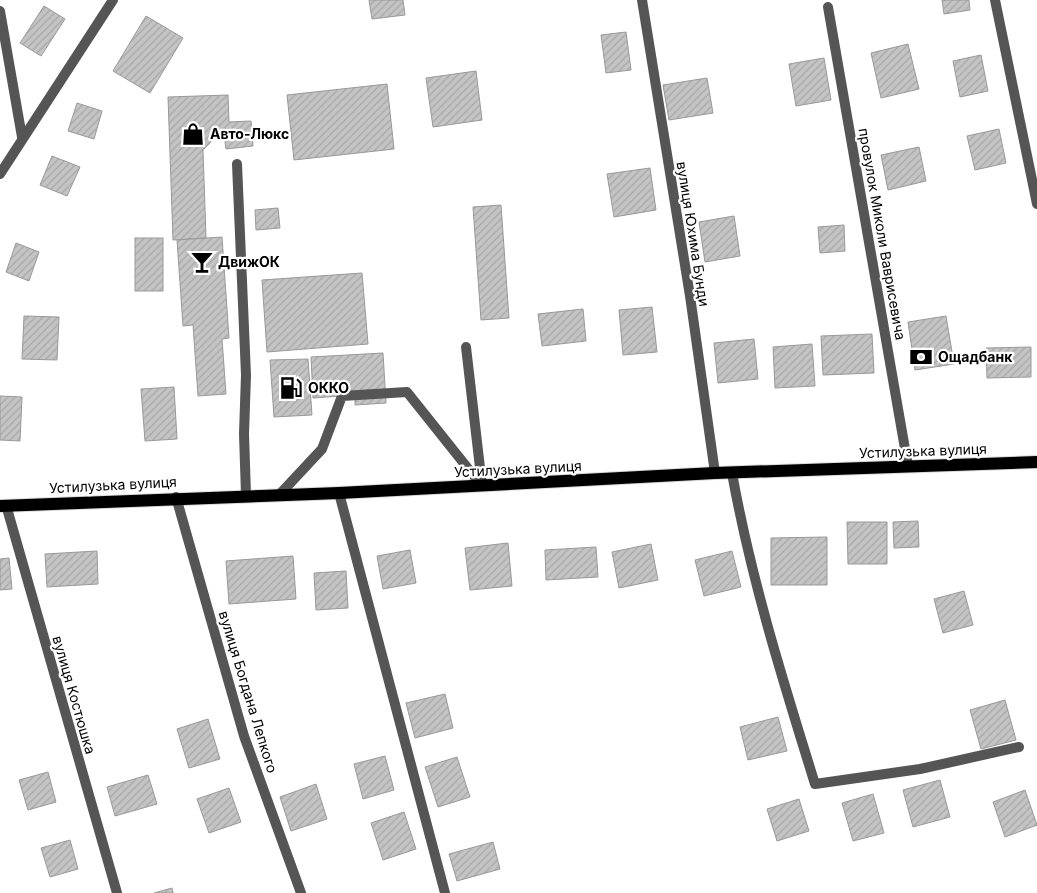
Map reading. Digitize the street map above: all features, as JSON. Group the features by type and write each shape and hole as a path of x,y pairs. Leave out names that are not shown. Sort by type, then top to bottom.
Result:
{"main road":[{"name":"Устилузька вулиця","path":"3,506 246,495 339,493 715,473 1037,462"}],"street":[{"path":"0,174 22,137 113,0"},
{"name":"вулиця Юхима Бунди","path":"642,0 690,296 715,473"},
{"path":"995,0 1037,204"},
{"name":"провулок Миколи Ваврисевича","path":"828,7 908,466"},
{"path":"0,11 22,137"},
{"path":"237,164 246,375 246,495"},
{"path":"466,347 482,486"},
{"path":"280,494 322,449 342,396 407,392 482,486"},
{"path":"732,473 740,521 773,649 815,784 920,770 1019,747"},
{"path":"339,493 445,893"},
{"name":"вулиця Богдана Лепкого","path":"176,498 244,736 301,893"},
{"name":"вулиця Костюшка","path":"3,506 117,893"}],"building":[{"path":"369,0 403,0 405,15 372,19"},
{"path":"942,0 969,0 970,10 944,14"},
{"path":"44,6 65,19 41,56 20,43"},
{"path":"146,16 183,38 150,93 113,71"},
{"path":"626,32 631,70 606,73 601,35"},
{"path":"908,44 919,89 881,98 871,53"},
{"path":"981,55 988,91 960,97 953,61"},
{"path":"824,58 831,100 796,106 789,64"},
{"path":"476,71 482,120 433,127 426,78"},
{"path":"707,78 713,113 669,120 663,85"},
{"path":"387,84 394,149 294,160 287,95"},
{"path":"228,95 229,122 251,121 253,146 226,149 224,134 211,135 211,142 203,150 206,238 173,240 168,97"},
{"path":"77,103 102,111 94,139 68,131"},
{"path":"999,129 1006,163 975,170 967,136"},
{"path":"919,147 926,181 888,190 881,155"},
{"path":"52,156 80,167 67,196 40,185"},
{"path":"650,168 656,210 614,217 607,174"},
{"path":"501,205 509,318 481,320 473,207"},
{"path":"278,208 280,228 256,230 255,210"},
{"path":"734,216 740,256 705,262 699,222"},
{"path":"844,225 845,251 820,253 818,227"},
{"path":"222,237 229,338 222,339 226,394 198,396 193,325 183,326 177,240"},
{"path":"135,238 163,238 163,291 135,291"},
{"path":"16,243 39,252 29,281 6,272"},
{"path":"362,273 368,344 267,352 262,280"},
{"path":"652,307 657,352 623,355 619,310"},
{"path":"583,309 586,341 542,346 538,314"},
{"path":"24,316 59,317 57,360 22,359"},
{"path":"946,316 954,364 915,370 908,322"},
{"path":"872,334 874,373 823,375 821,336"},
{"path":"754,339 758,379 718,383 714,343"},
{"path":"812,344 815,386 775,388 773,347"},
{"path":"1031,347 1031,377 987,378 986,348"},
{"path":"383,353 386,403 355,405 355,395 313,398 311,357"},
{"name":"ОККО","path":"308,359 312,415 274,417 270,360"},
{"path":"174,387 177,439 145,441 141,389"},
{"path":"0,396 22,397 20,441 0,440"},
{"path":"918,521 919,547 894,548 893,522"},
{"path":"847,522 887,522 887,564 848,564"},
{"path":"827,537 827,585 771,585 771,538"},
{"path":"508,543 512,586 470,590 465,548"},
{"path":"651,544 658,580 619,588 612,552"},
{"path":"596,547 598,577 546,580 545,550"},
{"path":"410,550 416,583 383,589 377,556"},
{"path":"97,551 98,584 47,587 45,554"},
{"path":"732,551 741,587 704,596 695,560"},
{"path":"293,556 296,599 229,604 226,561"},
{"path":"9,558 12,589 0,590 0,559"},
{"path":"346,571 348,608 316,610 314,573"},
{"path":"964,591 973,625 943,633 934,599"},
{"path":"445,694 453,728 415,738 406,703"},
{"path":"1005,700 1016,740 981,749 970,710"},
{"path":"778,717 787,751 748,760 740,727"},
{"path":"208,719 220,759 189,768 177,729"},
{"path":"385,756 394,790 363,799 354,764"},
{"path":"457,757 470,797 438,807 425,767"},
{"path":"48,772 56,802 28,810 19,780"},
{"path":"148,775 157,804 115,816 107,787"},
{"path":"940,780 950,817 913,827 903,790"},
{"path":"316,784 327,819 291,831 280,797"},
{"path":"229,788 241,822 209,833 197,799"},
{"path":"1025,790 1037,825 1005,837 993,802"},
{"path":"873,794 884,833 853,841 842,803"},
{"path":"799,799 809,831 777,841 767,809"},
{"path":"404,812 416,849 383,860 371,823"},
{"path":"70,840 78,869 50,877 41,848"},
{"path":"493,842 500,869 457,881 449,854"},
{"path":"172,888 173,893 154,893"}],"place":[{"name":"Авто-Люкс","path":"193,134"},
{"name":"ДвижОК","path":"202,262"},
{"name":"Ощадбанк","path":"921,357"},
{"name":"ОККО","path":"291,388"}]}
